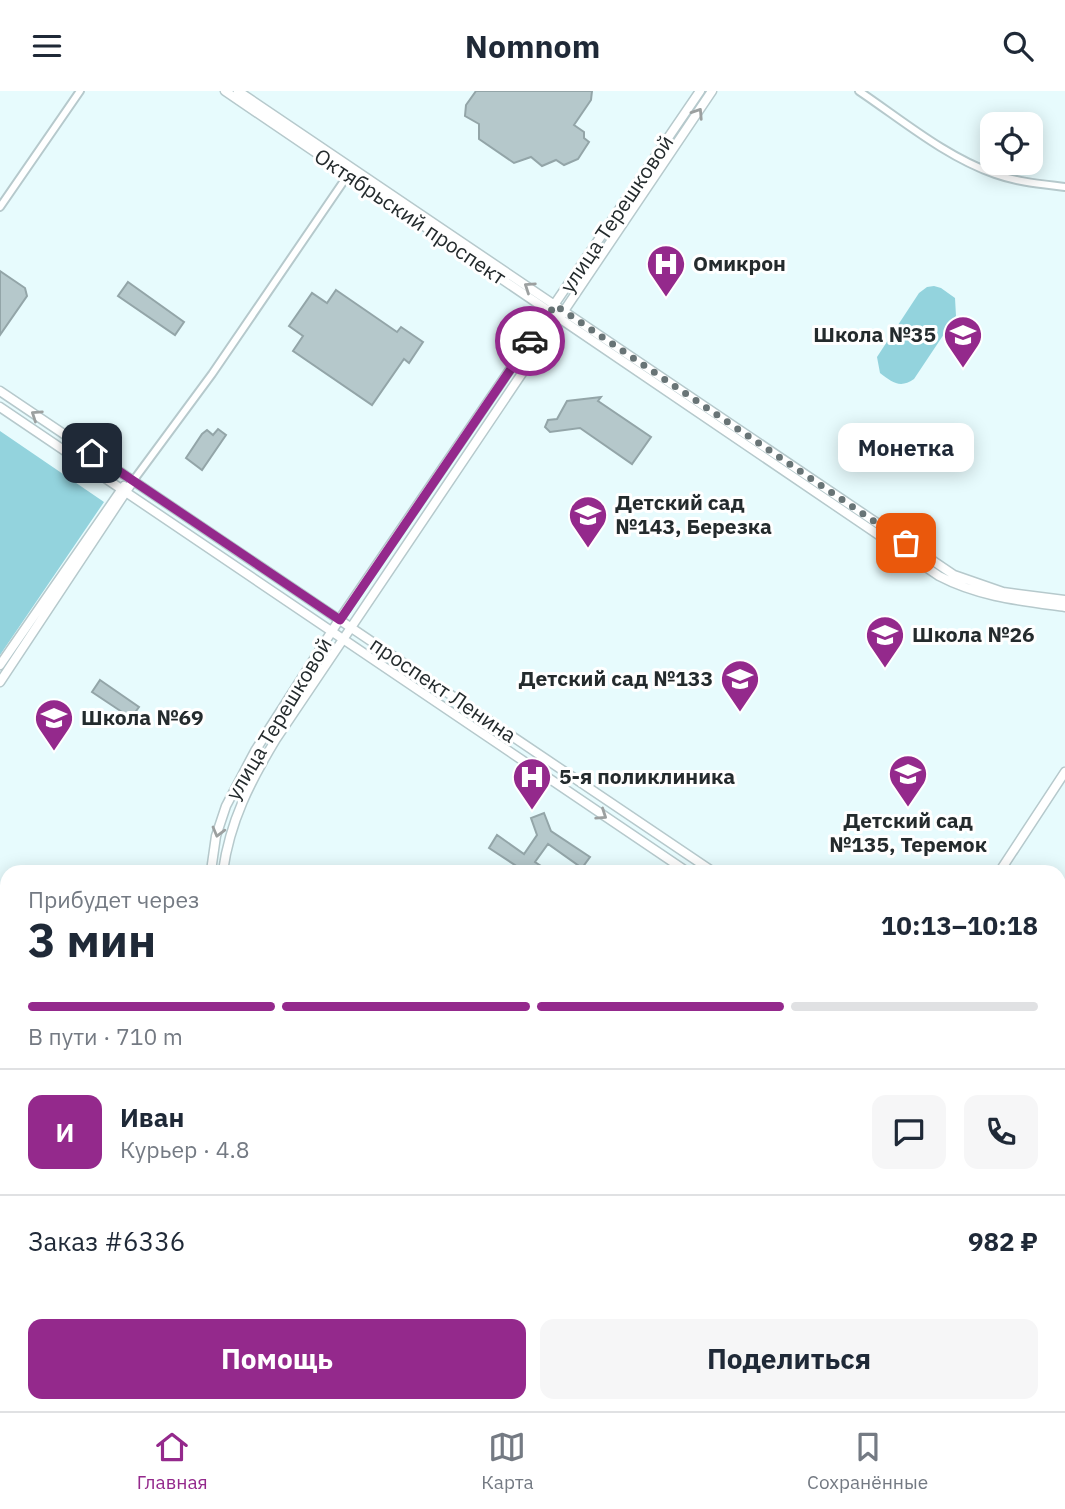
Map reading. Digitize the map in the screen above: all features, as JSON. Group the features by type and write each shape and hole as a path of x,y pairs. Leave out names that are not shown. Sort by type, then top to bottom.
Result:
{"main road":[{"name":"Октябрьский проспект","path":"225,91 351,171"},
{"name":"Октябрьский проспект","path":"238,91 552,309 954,575 1003,592 1065,600"},
{"name":"улица Терешковой","path":"212,865 219,828 236,782 340,620 700,91"},
{"name":"улица Терешковой","path":"224,865 229,836 247,788 276,739 712,91"},
{"name":"Октябрьский проспект","path":"561,315 939,576 973,591 1065,607"},
{"name":"проспект Ленина","path":"0,391 703,865"},
{"name":"проспект Ленина","path":"0,407 677,865"},
{"path":"0,665 133,481"},
{"path":"0,682 124,490"},
{"path":"521,760 529,756 551,763"},
{"path":"1004,865 1065,772"}],"street":[{"path":"0,207 80,91"},
{"path":"859,91 976,166 1023,182 1065,187"},
{"path":"133,481 212,374 351,171"}],"shaded area":[{"path":"934,286 955,298 956,316 914,379 904,384 896,383 880,373 877,357 919,293"},
{"path":"0,431 104,502 0,655"}],"building":[{"path":"476,91 592,91 591,100 574,125 584,132 584,138 589,142 578,159 564,165 556,160 542,166 531,157 514,163 479,139 479,124 465,116 466,105"},
{"path":"0,271 25,288 27,296 0,335"},
{"path":"128,282 184,322 175,335 118,296"},
{"path":"336,290 397,332 401,327 423,342 409,363 404,359 372,405 293,351 303,336 289,326 312,293 327,303"},
{"path":"601,397 598,401 651,437 632,464 580,428 550,432 545,427 548,420 557,419 567,401"},
{"path":"218,429 226,435 202,470 186,458 202,434 207,430 213,435"},
{"path":"100,680 139,707 131,718 92,692"},
{"path":"544,813 551,831 590,857 584,865 578,865 548,844 535,862 540,865 515,865 489,848 497,835 524,854 537,835 531,818"}],"way so far":[{"path":"530,341 555,305 906,543"}],"place":[{"name":"Омикрон","path":"666,298"},
{"name":"Школа №35","path":"963,369"},
{"name":"Монетка","path":"906,543"},
{"name":"Детский сад №143, Березка","path":"588,549"},
{"name":"Школа №26","path":"885,669"},
{"name":"Детский сад №133","path":"740,713"},
{"name":"Школа №69","path":"54,752"},
{"name":"Детский сад №135, Теремок","path":"908,808"},
{"name":"5-я поликлиника","path":"532,811"}],"route":[{"path":"92,453 340,620 530,341"}]}
